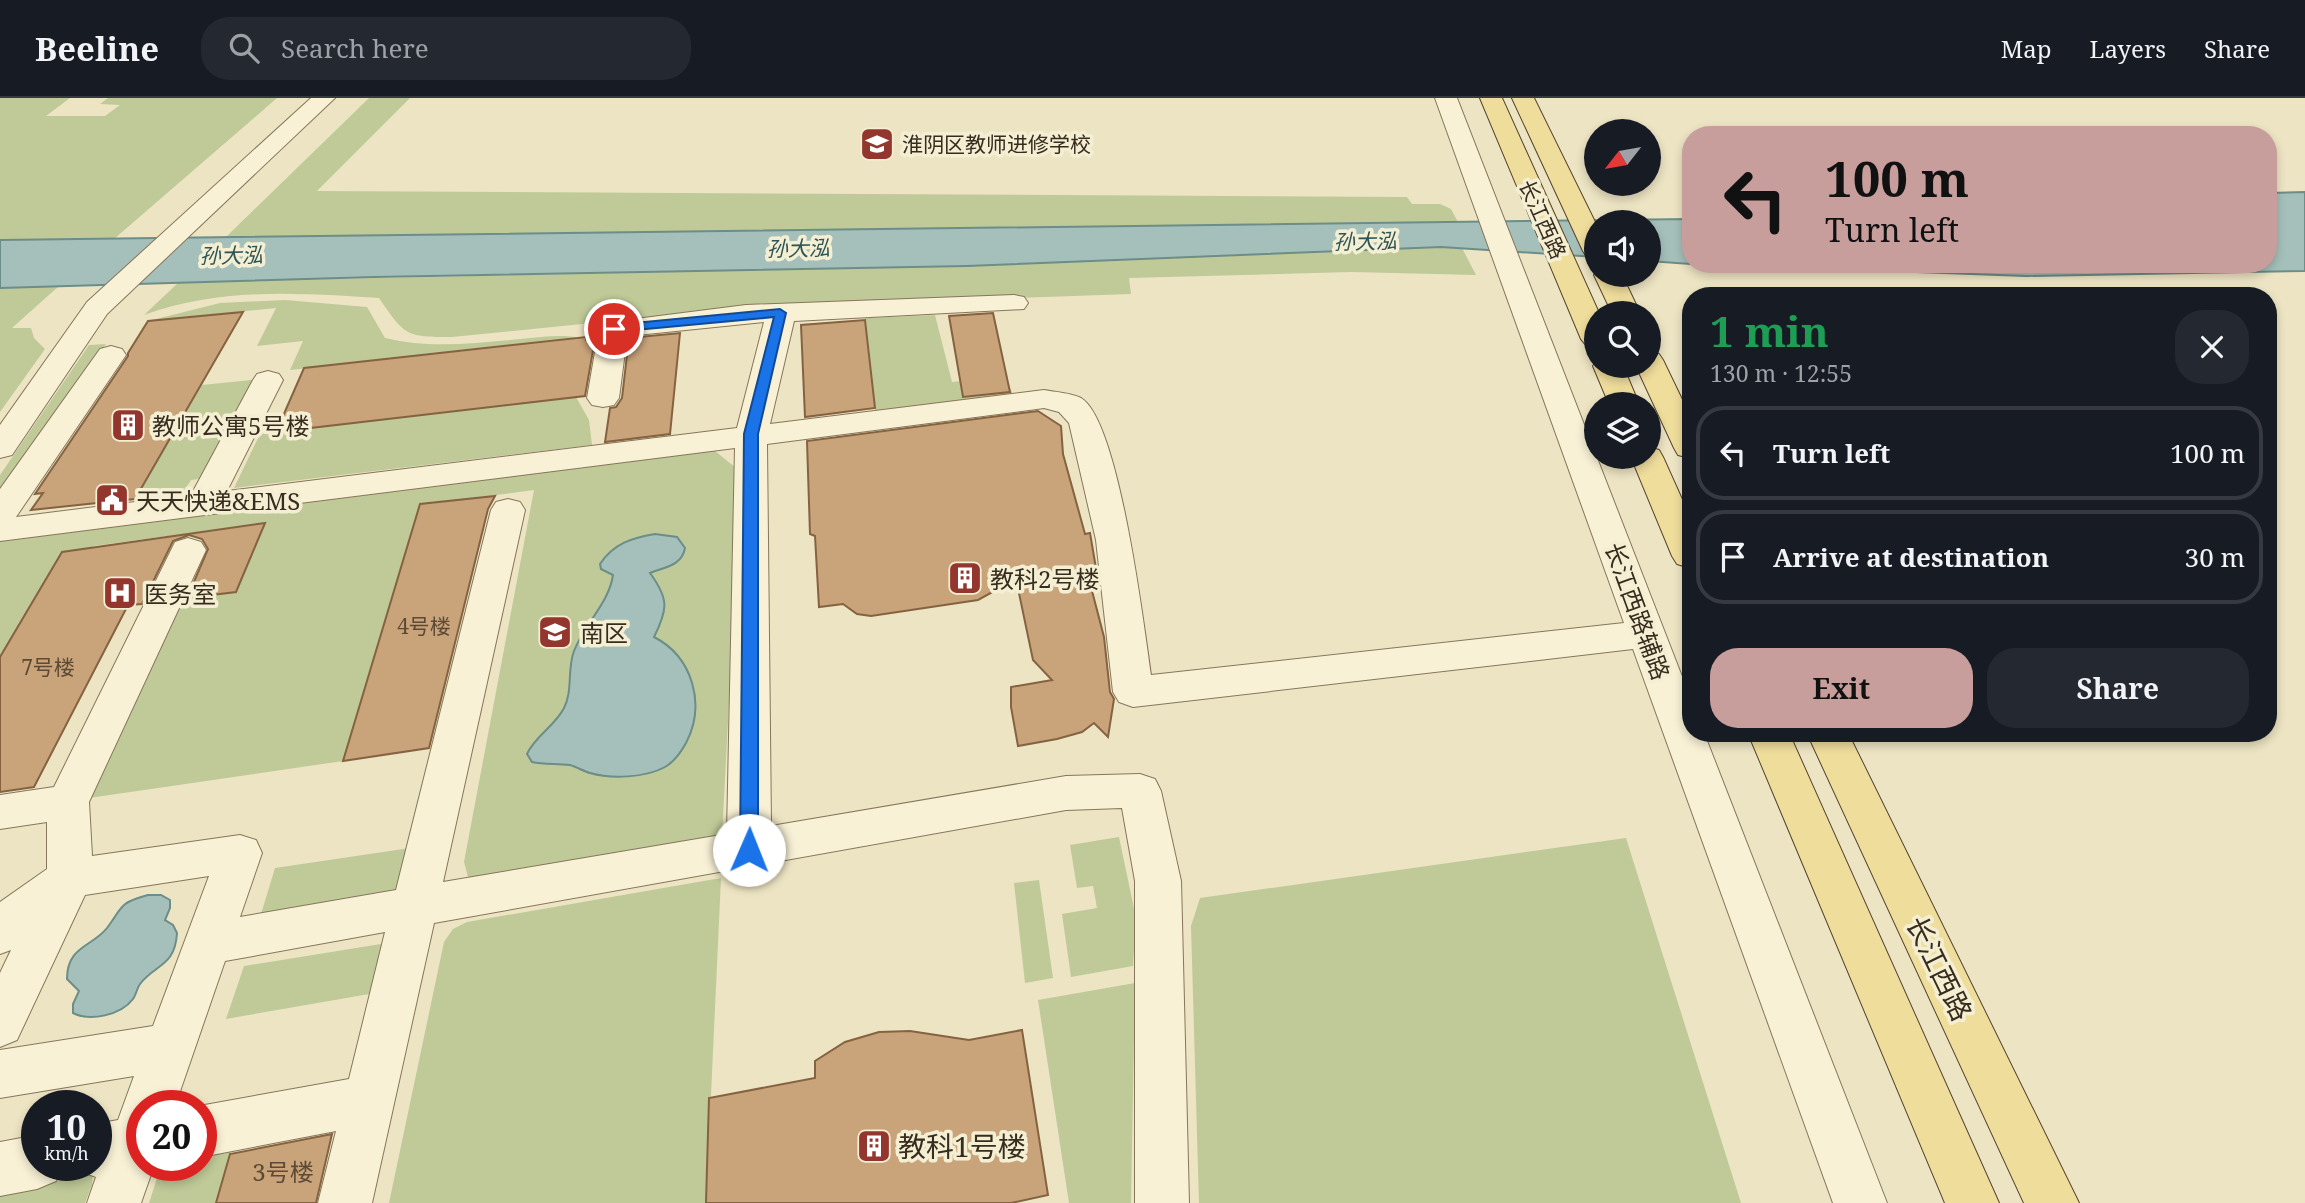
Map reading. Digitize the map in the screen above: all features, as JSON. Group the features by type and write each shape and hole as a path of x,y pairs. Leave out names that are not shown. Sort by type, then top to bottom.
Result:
{"main road":[{"name":"长江西路","path":"1491,98 1584,312"},
{"name":"长江西路","path":"1523,98 1584,226"},
{"path":"1657,378 1682,431"},
{"path":"1652,469 1682,538"},
{"path":"1772,742 1972,1203"},
{"name":"长江西路","path":"1831,742 2052,1203"}],"street":[{"path":"0,448 96,308 324,98"},
{"name":"长江西路辅路","path":"1446,98 1682,727"},
{"path":"603,398 614,329 780,313 1014,303"},
{"path":"749,850 751,434 780,313"},
{"path":"0,514 111,355"},
{"path":"203,504 268,380"},
{"path":"0,530 1044,399 1070,405 1084,421 1114,540 1113,600 1133,692 1647,634"},
{"path":"345,1203 508,510"},
{"path":"0,1024 69,878 68,802 188,550"},
{"name":"长江西路辅路","path":"1687,742 1860,1203"},
{"path":"208,943 1066,793 1140,791 1158,881 1162,1203"},
{"path":"0,812 68,802"},
{"path":"0,934 4,925 69,878 240,853 170,1047 152,1090"},
{"path":"0,1074 170,1047"},
{"path":"217,1128 369,1100"},
{"path":"114,1203 126,1159"},
{"path":"0,1169 21,1165"}],"green space":[{"path":"0,98 70,98 46,116 105,116 120,105 100,104 108,98 277,98 114,239 0,240"},
{"path":"369,98 410,98 317,191 1407,197 1412,204 1440,204 1451,209 1458,222 225,238"},
{"path":"1462,248 1476,275 1351,272 1129,278 1131,294 751,307 452,337 408,332 395,320 379,298 290,294 231,296 173,306 144,315 179,282 967,266"},
{"path":"59,286 12,328 31,328 34,338 45,349 0,412 0,288"},
{"path":"285,300 367,307 385,338 402,341 453,344 551,336 581,338 290,370 303,341 257,346 276,308 148,321 220,303"},
{"path":"935,315 952,382 1006,377 1013,395 875,412 865,318"},
{"path":"106,344 0,493 0,475 89,345"},
{"path":"261,379 212,477 191,480 182,494 134,500 202,385"},
{"path":"576,397 589,420 592,445 234,488 260,434"},
{"path":"715,451 741,472 722,836 483,878 468,877 464,862 534,490 420,505 343,761 89,798 182,599 236,592 265,523 93,546 65,595 35,599 0,657 0,538"},
{"path":"1119,837 1136,918 1133,966 1071,977 1062,914 1097,908 1093,886 1077,888 1070,845"},
{"path":"1626,838 1741,1203 1199,1203 1191,926 1200,898"},
{"path":"410,848 399,892 261,914 275,868"},
{"path":"721,878 706,1203 389,1203 444,942 453,929 467,922"},
{"path":"1039,880 1053,978 1025,983 1014,883"},
{"path":"387,943 375,993 226,1019 244,966"},
{"path":"1135,983 1131,1203 1069,1203 1038,1000"},
{"path":"235,1138 216,1203 149,1203 156,1181 217,1181 217,1142"},
{"path":"21,1178 21,1181 92,1181 85,1203 0,1203 0,1182"}],"water":[{"path":"2305,192 2305,271 2277,272 2277,193"},
{"path":"1661,219 1682,219 1682,263 1661,262"},
{"name":"孙大泓","path":"1584,220 1584,256 1441,247 967,266 375,277 0,288 0,240"},
{"path":"1944,273 2193,273 2026,276"},
{"path":"655,534 677,537 685,548 676,562 650,573 661,590 664,604 662,619 654,637 678,657 687,669 692,683 695,713 686,743 668,765 657,771 638,775 608,776 590,773 570,765 532,762 527,754 564,708 574,651 611,585 613,575 601,569 600,564 611,551 624,543"},
{"path":"148,895 161,895 170,900 165,920 173,925 177,933 168,959 146,977 133,999 121,1009 96,1017 73,1013 73,1004 79,991 67,979 71,960 81,948 107,928 122,907"}],"building":[{"name":"教师公寓5号楼","path":"243,312 135,499 31,510 43,493 35,494 128,356 148,321"},
{"path":"993,313 1010,392 963,397 949,316"},
{"path":"865,320 875,408 805,417 801,325"},
{"path":"680,333 670,434 605,442 610,408 616,407 622,398 629,338"},
{"path":"586,337 586,340 595,339 585,396 276,432 304,368"},
{"name":"教科2号楼","path":"1038,411 1061,426 1063,454 1085,534 1090,533 1099,586 1091,587 1104,637 1110,692 1114,699 1108,737 1094,723 1082,732 1018,746 1011,707 1011,687 1052,680 1033,660 1016,579 978,600 871,616 857,614 843,604 819,607 815,536 810,534 807,441"},
{"path":"495,496 488,509 429,748 343,761 420,504"},
{"path":"265,523 236,592 187,598 208,549 202,539 189,535 173,541 142,604 128,605 34,787 0,792 0,657 62,552"},
{"name":"教科1号楼","path":"1022,1030 1048,1195 1011,1203 706,1203 709,1098 815,1078 815,1061 845,1042 879,1032 910,1031 969,1040"},
{"path":"332,1134 316,1203 216,1203 230,1154"}],"place":[{"name":"淮阴区教师进修学校","path":"877,144"},
{"name":"教师公寓5号楼","path":"128,425"},
{"name":"天天快递&EMS","path":"112,500"},
{"name":"教科2号楼","path":"965,578"},
{"name":"医务室","path":"120,593"},
{"name":"南区","path":"555,632"},
{"name":"教科1号楼","path":"874,1146"}],"route":[{"path":"614,329 746,314 780,313 751,434 749,850"}]}
